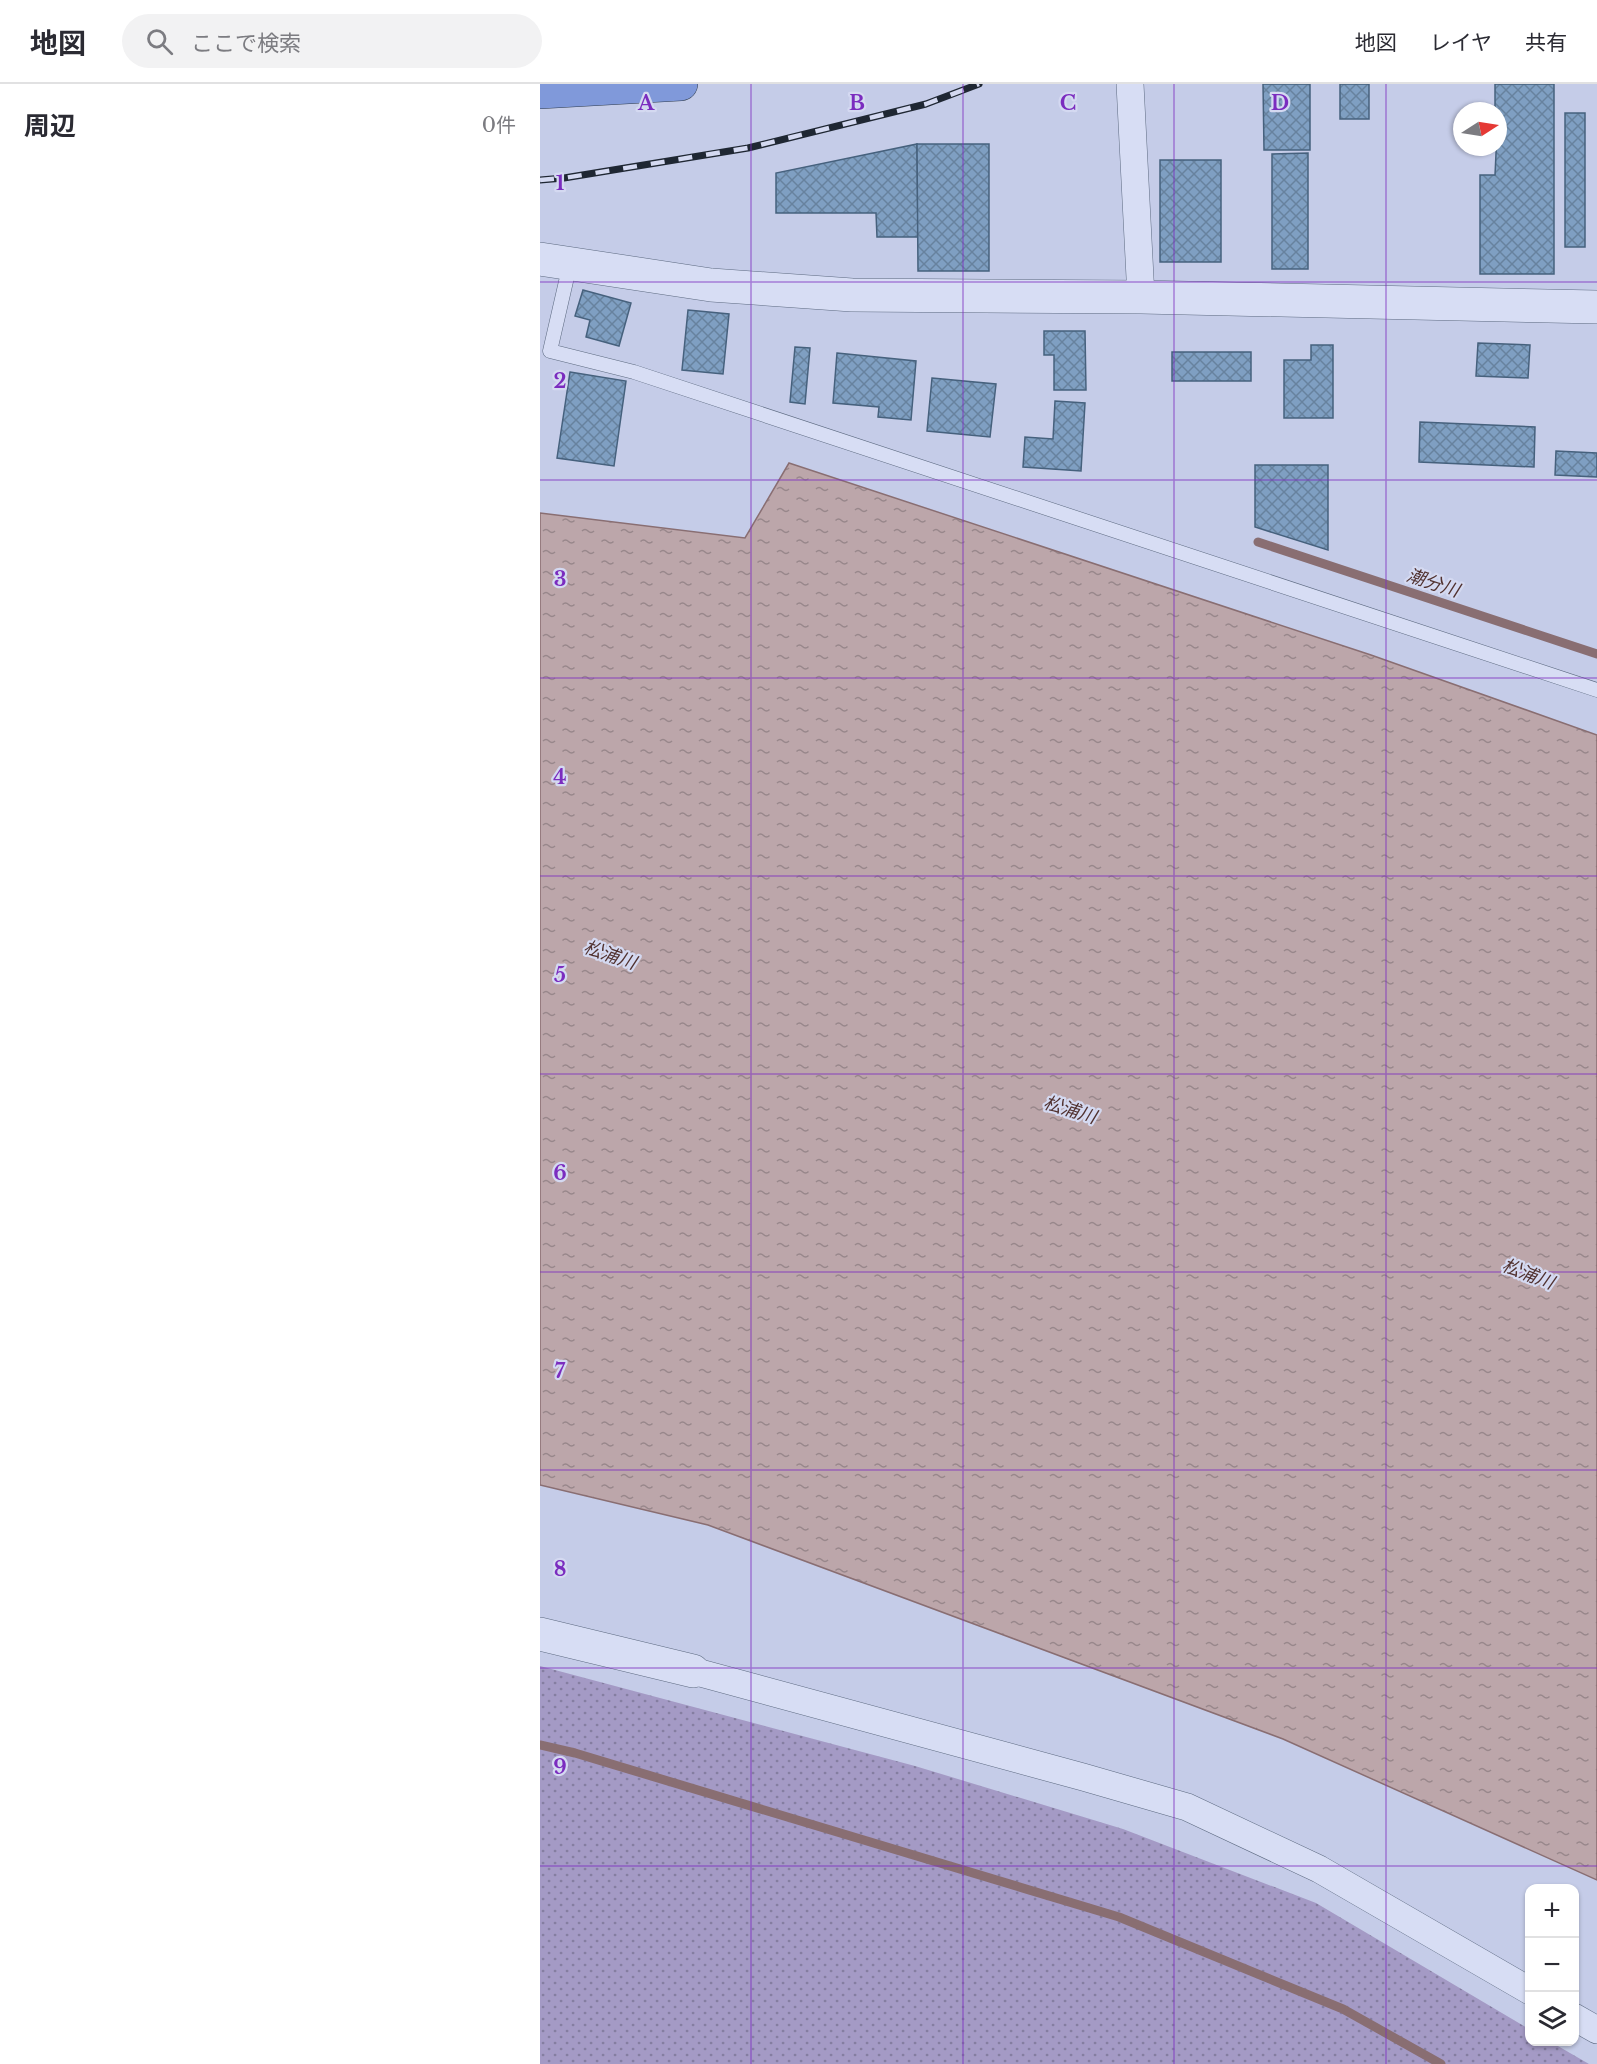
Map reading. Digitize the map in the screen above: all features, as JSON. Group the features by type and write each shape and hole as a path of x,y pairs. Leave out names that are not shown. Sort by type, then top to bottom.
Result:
{"highway":[{"path":"540,92 681,84"}],"street":[{"path":"1130,84 1141,297"},
{"path":"555,261 711,285 852,295 1141,297 1597,307"},
{"path":"540,1634 693,1671 1187,1807 1318,1869 1525,1988"},
{"path":"1579,2019 1597,2030"}],"lane":[{"path":"555,261 550,351 634,372 1597,690"}],"shaded area":[{"path":"540,1666 915,1766 1123,1829 1316,1903 1525,2027 1525,2046 1558,2046 1589,2064 540,2064"}],"water":[{"name":"松浦川","path":"789,463 1371,655 1597,735 1597,1880 1283,1739 708,1525 540,1485 540,513 745,538"}],"building":[{"path":"1263,84 1310,84 1310,150 1264,150"},
{"path":"1340,84 1369,84 1369,119 1340,119"},
{"path":"1495,84 1554,84 1554,274 1480,274 1480,175 1495,175 1496,156 1507,156 1507,102 1495,102"},
{"path":"1565,113 1585,113 1585,247 1565,247"},
{"path":"917,144 918,237 877,237 876,213 776,213 776,173"},
{"path":"917,144 989,144 989,271 918,271"},
{"path":"1308,153 1308,269 1272,269 1272,154"},
{"path":"1160,160 1221,160 1221,262 1160,262"},
{"path":"583,290 631,303 619,346 586,337 590,320 575,316"},
{"path":"688,310 729,314 723,374 682,370"},
{"path":"1044,331 1085,331 1086,390 1054,390 1054,355 1044,355"},
{"path":"1478,343 1530,345 1528,378 1476,376"},
{"path":"1311,345 1333,345 1333,418 1284,418 1284,360 1311,360"},
{"path":"795,347 810,348 805,404 790,402"},
{"path":"1172,352 1251,352 1251,381 1172,381"},
{"path":"837,353 916,361 911,420 878,417 879,407 833,403"},
{"path":"570,372 626,381 614,466 557,458"},
{"path":"932,378 996,384 990,437 927,431"},
{"path":"1055,401 1085,403 1081,471 1023,467 1025,437 1053,439"},
{"path":"1420,422 1535,427 1534,467 1419,462"},
{"path":"1556,451 1597,453 1597,477 1555,475"},
{"path":"1255,465 1328,465 1328,550 1255,527"}],"waterway":[{"name":"潮分川","path":"1258,542 1597,654"},
{"path":"540,1745 575,1753 1119,1917 1343,2009 1441,2064"}],"railway":[{"path":"540,180 748,148 926,104 979,84"}]}
